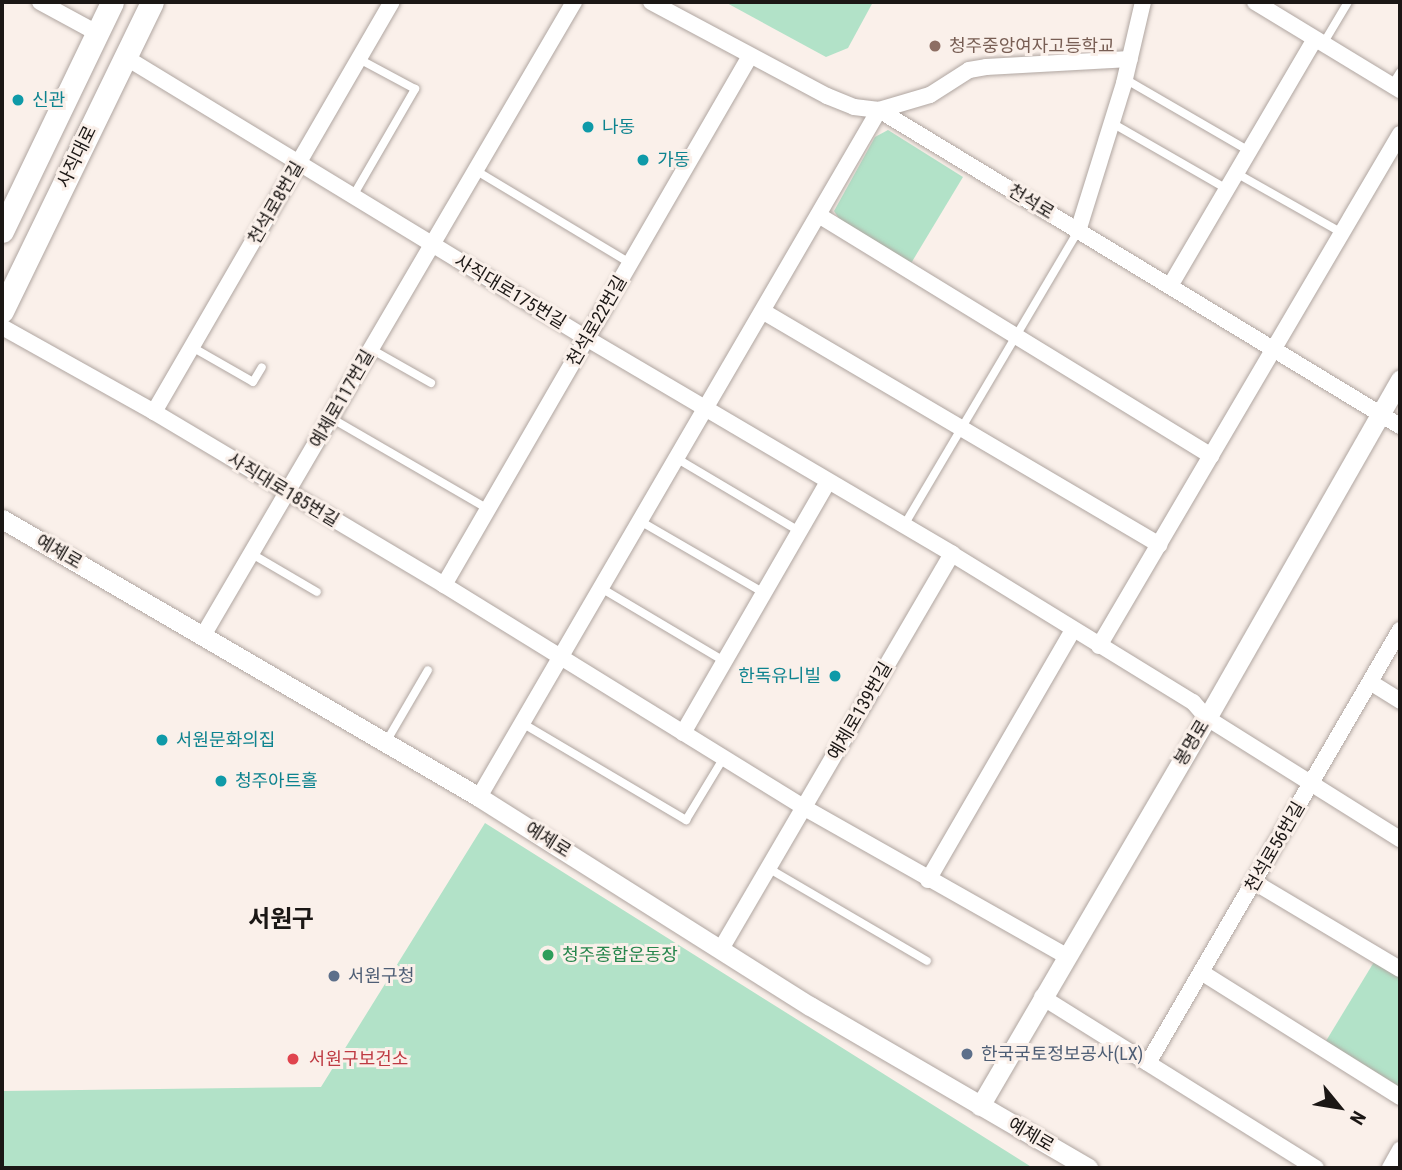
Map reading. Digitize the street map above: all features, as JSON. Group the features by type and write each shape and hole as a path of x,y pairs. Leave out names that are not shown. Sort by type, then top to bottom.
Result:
{"main road":[{"name":"사직대로","path":"2,231 112,2"},
{"name":"사직대로","path":"2,311 152,2"}],"street":[{"path":"40,2 97,33"},
{"name":"천석로8번길","path":"154,412 392,2"},
{"name":"예체로117번길","path":"204,635 574,2"},
{"name":"천석로","path":"651,2 827,96 854,107 879,110 1400,426"},
{"path":"1078,231 1125,79 1143,2"},
{"path":"1260,3 1319,41 1397,82"},
{"path":"1170,286 1236,173 1319,41"},
{"name":"천석로22번길","path":"444,586 750,56"},
{"name":"사직대로175번길","path":"125,57 586,338 952,554 1193,702 1207,718 1400,839"},
{"path":"479,797 820,216 879,110 930,94 969,70 1130,59"},
{"path":"1099,646 1400,134"},
{"path":"820,216 1211,456"},
{"path":"764,312 1159,545"},
{"name":"사직대로185번길","path":"2,327 154,412 444,586 803,807 1066,956"},
{"name":"봉명로","path":"980,1105 1207,718 1400,379"},
{"path":"683,733 828,482"},
{"name":"예체로","path":"2,519 479,797 810,1006 1088,1168"},
{"name":"예체로139번길","path":"721,949 952,554"},
{"name":"천석로56번길","path":"1148,1063 1400,629"},
{"path":"928,880 1073,630"},
{"path":"1370,682 1400,701"},
{"path":"1254,882 1400,969"},
{"path":"1201,972 1400,1097"},
{"path":"1042,997 1317,1168"},
{"path":"1390,1168 1400,1150"}],"lane":[{"path":"1319,41 1348,2"},
{"path":"353,196 415,89 359,58"},
{"path":"1125,79 1250,150"},
{"path":"1112,123 1227,189"},
{"path":"475,170 630,263"},
{"path":"1236,173 1342,233"},
{"path":"903,527 1078,231"},
{"path":"192,347 253,382 262,368"},
{"path":"371,349 431,383"},
{"path":"331,418 488,509"},
{"path":"676,458 799,531"},
{"path":"640,521 764,593"},
{"path":"252,554 317,592"},
{"path":"601,589 724,661"},
{"path":"386,742 428,670"},
{"path":"523,723 686,820 723,758"},
{"path":"768,868 927,961"}],"green space":[{"path":"725,2 873,2 848,48 826,57"},
{"path":"888,130 963,177 910,265 842,223 834,211 875,137"},
{"name":"청주종합운동장","path":"485,823 1033,1168 2,1168 2,1091 321,1087"},
{"path":"1374,962 1400,977 1400,1087 1326,1041"}],"place":[{"name":"청주중앙여자고등학교","path":"935,46"},
{"name":"신관","path":"18,100"},
{"name":"나동","path":"588,127"},
{"name":"가동","path":"643,160"},
{"name":"한독유니빌","path":"835,676"},
{"name":"서원문화의집","path":"162,740"},
{"name":"청주아트홀","path":"221,781"},
{"name":"청주종합운동장","path":"548,955"},
{"name":"서원구청","path":"334,976"},
{"name":"한국국토정보공사(LX)","path":"967,1054"},
{"name":"서원구보건소","path":"293,1059"}],"district":[{"name":"서원구","path":"281,920"}]}
